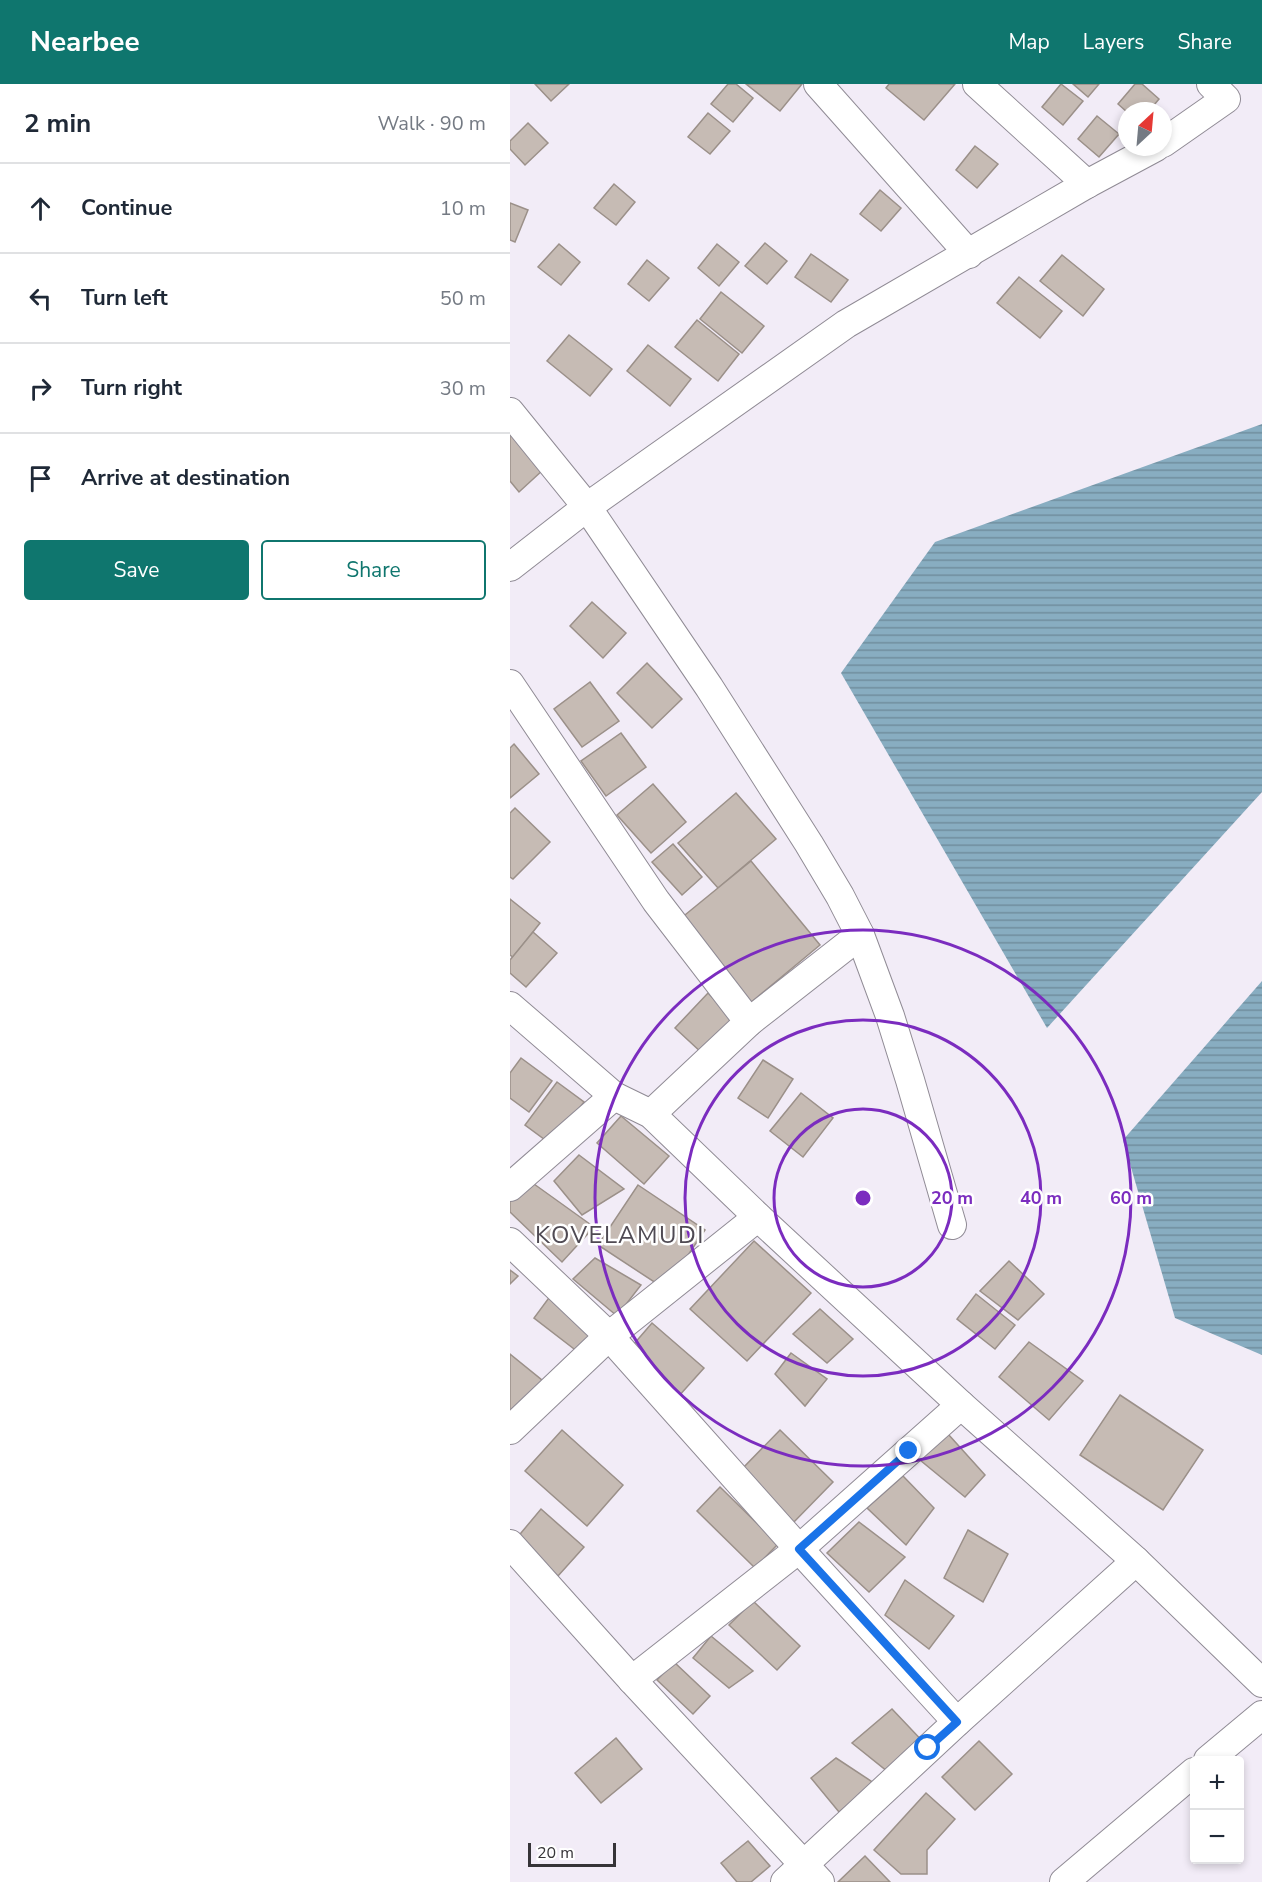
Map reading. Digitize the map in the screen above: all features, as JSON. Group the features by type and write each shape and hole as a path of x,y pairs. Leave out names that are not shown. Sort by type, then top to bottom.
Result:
{"street":[{"path":"818,84 969,254"},
{"path":"977,84 1087,184"},
{"path":"1172,136 1228,89"},
{"path":"510,567 587,507 846,324 1139,156"},
{"path":"510,412 587,507 709,687 840,896 860,935 890,1016 952,1225"},
{"path":"510,684 656,901 748,1022"},
{"path":"651,1114 748,1022 860,935"},
{"path":"510,1006 614,1096 651,1114 758,1217 961,1405 1137,1561 1262,1683"},
{"path":"510,1187 614,1096"},
{"path":"510,1430 609,1336 758,1217"},
{"path":"510,1242 609,1336 957,1722"},
{"path":"632,1680 799,1549 961,1405"},
{"path":"510,1544 804,1876 957,1722 1137,1561"},
{"path":"1214,1756 1262,1715"},
{"path":"1064,1882 1190,1775"}],"water":[{"path":"1262,424 1262,792 1047,1028 841,673 935,542"},
{"path":"1262,981 1262,1355 1175,1318 1123,1140"}],"building":[{"path":"535,84 569,84 551,101"},
{"path":"728,84 736,84 753,98 733,122 711,104"},
{"path":"746,84 802,84 780,111"},
{"path":"889,84 955,84 924,120 886,88"},
{"path":"1061,84 1083,101 1063,125 1042,107"},
{"path":"1073,84 1099,84 1088,97"},
{"path":"1135,84 1142,84 1159,99 1156,102 1120,102"},
{"path":"708,113 730,131 710,154 688,137"},
{"path":"1097,116 1118,133 1099,157 1078,139"},
{"path":"528,123 548,143 525,165 510,149 510,141"},
{"path":"975,146 998,164 977,188 956,170"},
{"path":"614,184 635,202 616,225 594,208"},
{"path":"880,190 901,208 881,231 860,214"},
{"path":"510,203 528,210 515,242 510,240"},
{"path":"765,243 787,261 767,284 745,266"},
{"path":"559,244 580,262 561,285 538,267"},
{"path":"717,244 739,262 719,286 698,268"},
{"path":"811,254 848,280 831,302 795,277"},
{"path":"1062,255 1104,289 1083,316 1040,281"},
{"path":"647,260 669,278 649,301 628,284"},
{"path":"1019,277 1062,311 1040,338 997,303"},
{"path":"721,292 764,326 742,353 700,319"},
{"path":"697,320 739,354 718,381 675,347"},
{"path":"569,335 612,369 590,396 547,361"},
{"path":"648,345 691,379 670,406 627,371"},
{"path":"510,431 544,469 519,492 510,481"},
{"path":"592,602 626,633 603,658 570,626"},
{"path":"647,663 682,699 652,728 617,693"},
{"path":"590,682 619,721 582,747 554,709"},
{"path":"621,733 646,767 606,796 581,761"},
{"path":"514,744 539,774 510,798 510,748"},
{"path":"653,784 686,822 651,853 617,815"},
{"path":"736,793 776,839 718,888 678,843"},
{"path":"515,808 550,842 513,879 510,877 510,813"},
{"path":"673,844 702,877 682,895 652,862"},
{"path":"751,861 820,945 749,1004 680,919"},
{"path":"510,899 540,923 513,957 510,955"},
{"path":"533,932 557,953 526,987 510,973 510,960"},
{"path":"708,993 736,1021 703,1054 675,1028"},
{"path":"521,1058 552,1081 529,1112 510,1098 510,1073"},
{"path":"763,1060 793,1079 768,1118 738,1098"},
{"path":"557,1082 584,1102 552,1145 525,1125"},
{"path":"801,1093 833,1118 803,1157 770,1131"},
{"path":"621,1116 669,1156 644,1184 597,1143"},
{"path":"579,1155 624,1189 582,1215 554,1181"},
{"path":"534,1184 594,1227 562,1262 510,1212 510,1199"},
{"path":"638,1185 705,1230 665,1289 598,1245"},
{"path":"754,1241 811,1293 747,1361 690,1309"},
{"path":"595,1258 641,1285 617,1316 573,1279"},
{"path":"1009,1261 1044,1294 1018,1320 980,1291"},
{"path":"510,1270 518,1276 510,1284"},
{"path":"976,1294 1015,1325 995,1349 957,1319"},
{"path":"551,1295 592,1333 578,1352 534,1318"},
{"path":"820,1309 853,1339 827,1363 793,1334"},
{"path":"652,1323 704,1368 678,1397 627,1352"},
{"path":"1029,1342 1083,1381 1049,1420 999,1377"},
{"path":"791,1353 827,1379 805,1406 775,1374"},
{"path":"510,1354 553,1389 510,1414"},
{"path":"1120,1395 1203,1450 1163,1510 1080,1455"},
{"path":"939,1424 985,1475 965,1497 909,1451"},
{"path":"562,1430 623,1485 587,1526 525,1471"},
{"path":"780,1430 833,1482 793,1523 740,1471"},
{"path":"903,1476 934,1508 906,1545 867,1508"},
{"path":"720,1487 778,1544 755,1568 697,1511"},
{"path":"541,1509 584,1547 558,1576 516,1539"},
{"path":"859,1522 905,1557 869,1592 827,1553"},
{"path":"968,1530 1008,1554 983,1602 944,1578"},
{"path":"905,1580 954,1616 929,1649 885,1615"},
{"path":"753,1601 800,1646 777,1670 729,1625"},
{"path":"711,1636 753,1671 729,1688 693,1658"},
{"path":"674,1662 710,1696 693,1714 657,1680"},
{"path":"892,1709 929,1748 887,1771 852,1743"},
{"path":"616,1738 642,1769 601,1803 575,1773"},
{"path":"979,1741 1012,1774 975,1810 942,1777"},
{"path":"836,1758 874,1783 839,1812 811,1778"},
{"path":"926,1793 955,1819 927,1850 927,1874 901,1874 874,1850"},
{"path":"748,1841 770,1866 751,1882 737,1882 721,1863"},
{"path":"865,1856 890,1882 838,1882"}],"district":[{"name":"KOVELAMUDI","path":"620,1235"}],"route":[{"path":"909,1451 799,1549 957,1722 928,1748"}]}
